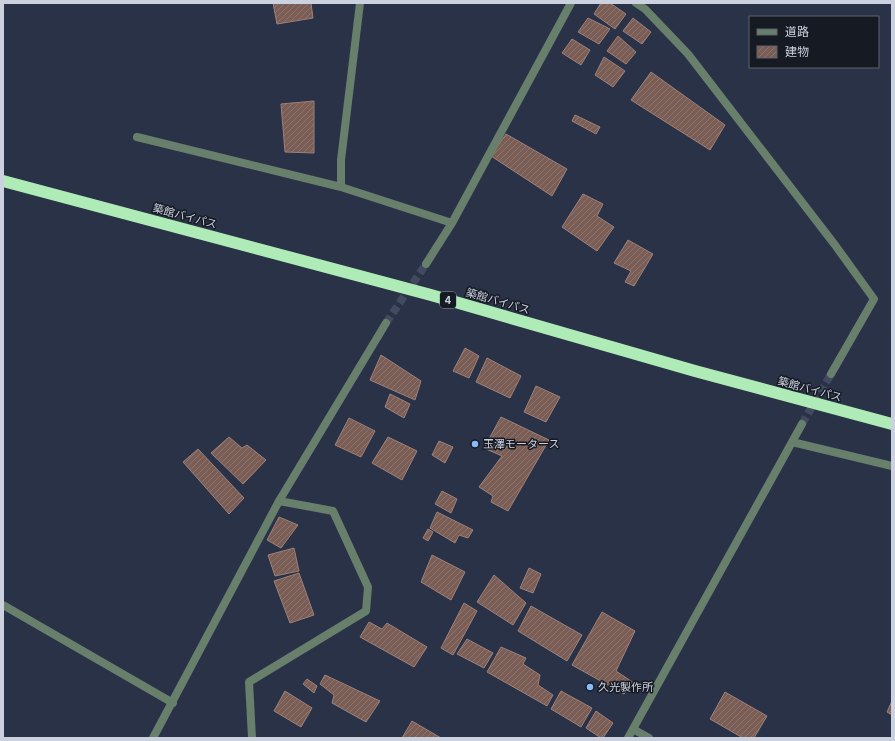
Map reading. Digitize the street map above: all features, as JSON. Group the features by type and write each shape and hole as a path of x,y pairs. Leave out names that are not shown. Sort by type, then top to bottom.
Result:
{"highway":[{"name":"築館バイパス","path":"3,181 431,295 694,371 892,424"}],"street":[{"path":"341,187 341,160 360,3"},
{"path":"426,264 452,223 571,3"},
{"path":"636,3 645,10 688,54 825,233 874,300 831,374"},
{"path":"137,137 341,187 452,223"},
{"path":"153,738 279,502 376,337 386,323"},
{"path":"628,738 802,424"},
{"path":"792,442 892,466"},
{"path":"252,738 248,682 366,611 368,587 333,511 279,502"},
{"path":"3,605 173,703"},
{"path":"633,729 650,738"}],"building":[{"path":"273,3 311,3 313,18 277,24"},
{"path":"601,3 610,3 626,14 615,29 594,14"},
{"path":"588,18 610,29 599,44 578,32"},
{"path":"633,18 651,32 642,44 623,31"},
{"path":"618,36 636,52 626,64 607,51"},
{"path":"572,39 590,50 581,65 562,53"},
{"path":"604,57 625,71 613,87 595,75"},
{"path":"651,72 725,125 710,150 631,100"},
{"path":"314,101 314,153 285,152 281,104"},
{"path":"575,115 600,127 596,134 572,121"},
{"path":"506,134 567,169 552,196 491,156"},
{"path":"583,194 603,204 597,216 614,227 597,251 562,227"},
{"path":"628,240 653,254 634,286 625,282 631,271 614,263"},
{"path":"465,348 479,356 469,378 453,371"},
{"path":"381,355 421,381 415,400 370,380"},
{"path":"487,358 521,376 510,398 476,382"},
{"path":"536,386 560,397 546,422 524,412"},
{"path":"390,394 410,404 404,418 385,407"},
{"path":"501,417 549,440 508,511 491,502 493,496 479,487 502,456 484,448"},
{"path":"349,418 375,431 361,457 335,445"},
{"path":"229,437 242,448 247,445 266,460 243,484 211,453"},
{"path":"388,437 417,451 402,480 372,463"},
{"path":"439,441 453,447 445,463 432,455"},
{"path":"198,449 244,498 229,514 183,462"},
{"path":"442,491 457,499 451,513 435,504"},
{"path":"437,512 473,530 468,538 459,535 455,543 430,528"},
{"path":"279,517 298,525 281,548 267,540"},
{"path":"428,529 433,532 428,541 423,538"},
{"path":"294,548 299,571 275,576 268,555"},
{"path":"432,555 465,572 451,600 421,582"},
{"path":"529,568 541,574 533,593 520,588"},
{"path":"299,573 314,615 290,623 274,581"},
{"path":"494,575 526,603 513,625 477,602"},
{"path":"464,603 477,611 453,655 441,648"},
{"path":"531,606 582,635 567,661 518,631"},
{"path":"602,612 635,631 616,671 634,683 624,694 572,665"},
{"path":"369,622 382,629 387,623 427,647 414,667 360,637"},
{"path":"467,639 493,653 484,668 457,654"},
{"path":"501,647 526,658 523,664 540,675 538,685 553,695 547,706 487,672"},
{"path":"325,675 380,701 366,722 332,703 334,695 320,684"},
{"path":"307,679 317,686 314,693 303,684"},
{"path":"285,691 312,708 301,727 274,711"},
{"path":"561,691 592,708 581,727 551,709"},
{"path":"725,692 767,716 754,738 743,738 710,719"},
{"path":"892,701 892,715 887,712"},
{"path":"596,711 613,723 603,738 586,728"},
{"path":"412,721 441,738 402,738"}],"tunnel":[{"path":"386,323 426,264"},
{"path":"802,424 831,374"}],"place":[{"name":"玉澤モータース","path":"475,444"},
{"name":"久光製作所","path":"590,687"}]}
